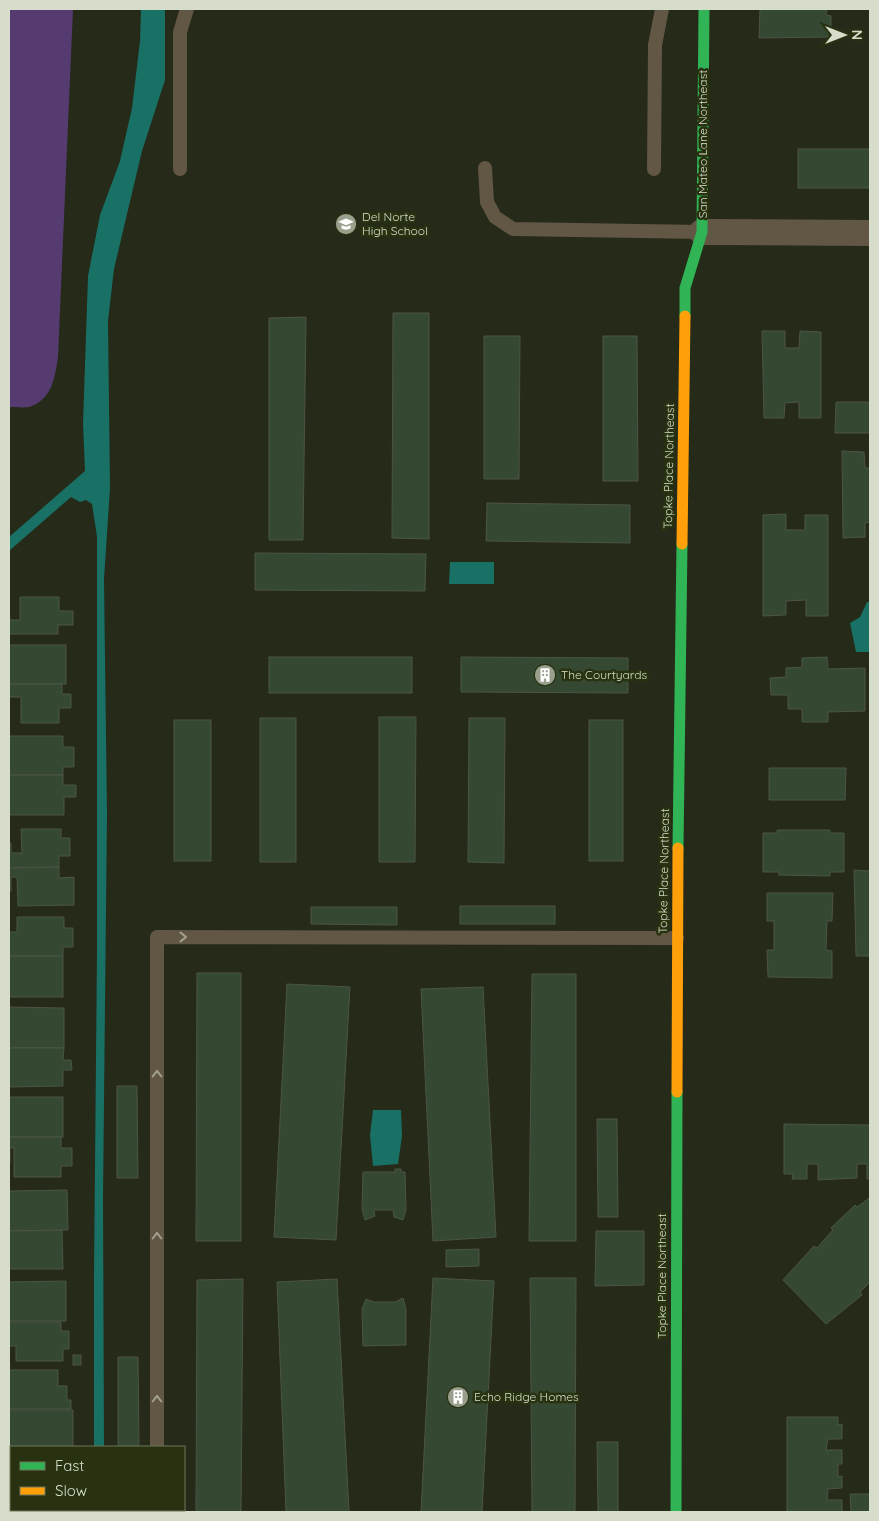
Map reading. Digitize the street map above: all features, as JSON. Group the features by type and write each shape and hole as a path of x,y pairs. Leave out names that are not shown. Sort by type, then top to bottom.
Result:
{"street":[{"name":"San Mateo Lane Northeast","path":"704,9 702,232 870,233"},
{"name":"Topke Place Northeast","path":"676,1512 677,938 686,288 702,232"}],"lane":[{"path":"180,169 180,32 187,9"},
{"path":"654,169 655,45 662,9"},
{"path":"485,168 487,202 495,217 513,229 702,232"},
{"path":"157,1446 157,937 677,938"}],"shaded area":[{"path":"9,9 73,9 58,357 51,387 43,399 29,407 9,407"}],"water":[{"path":"141,9 165,9 165,80 142,151 114,269 108,321 110,488 104,579 107,813 103,1198 104,1446 94,1446 97,537 92,504 86,500 80,502 71,497 9,551 9,537 85,471 83,424 88,276 100,215 120,161 132,108 140,41"},
{"path":"450,562 494,562 494,584 449,584"},
{"path":"867,602 870,602 870,652 856,652 850,623 860,617"},
{"path":"373,1110 401,1110 402,1136 398,1164 373,1166 370,1135"}],"building":[{"path":"760,9 827,9 826,15 831,16 831,37 759,38"},
{"path":"798,149 870,149 870,188 798,188"},
{"path":"393,313 429,313 429,539 392,538"},
{"path":"306,317 303,540 269,540 269,318"},
{"path":"762,331 785,331 785,348 799,348 800,331 821,332 821,418 799,418 799,402 785,403 784,418 764,418"},
{"path":"484,336 520,336 519,479 484,479"},
{"path":"603,336 637,336 638,481 603,481"},
{"path":"836,402 870,402 870,433 835,433"},
{"path":"842,451 864,452 865,468 870,468 870,522 865,523 865,537 843,538"},
{"path":"487,503 630,505 630,543 486,541"},
{"path":"786,514 786,530 805,530 805,515 828,515 828,616 806,616 806,600 786,601 786,615 763,616 763,515"},
{"path":"255,553 426,554 425,591 255,590"},
{"path":"20,597 59,597 59,611 73,611 73,625 58,625 58,634 9,634 9,609 10,620 20,620"},
{"path":"9,645 66,645 66,684 9,684"},
{"path":"269,657 412,657 412,693 269,693"},
{"name":"The Courtyards","path":"461,657 628,658 628,693 461,692"},
{"path":"827,657 828,669 865,668 865,711 828,712 828,722 802,722 802,709 788,709 788,695 771,695 770,678 786,677 786,668 802,667 802,658"},
{"path":"9,684 62,684 62,694 71,694 71,708 59,708 59,723 21,723 21,697 9,697"},
{"path":"379,717 416,717 415,862 379,862"},
{"path":"260,718 296,718 296,862 260,862"},
{"path":"469,718 505,718 504,863 468,862"},
{"path":"174,720 211,720 211,861 174,861"},
{"path":"589,720 623,720 623,861 589,861"},
{"path":"9,736 63,736 63,747 74,747 74,767 63,767 63,775 9,775"},
{"path":"769,768 846,768 845,800 769,800"},
{"path":"9,775 63,775 63,785 76,785 76,797 64,797 64,815 9,815"},
{"path":"21,829 61,829 61,838 70,838 70,856 59,856 59,867 9,868 9,843 11,843 11,853 22,853"},
{"path":"777,830 830,830 830,833 844,833 844,872 830,872 830,876 779,875 779,872 763,872 763,833 777,833"},
{"path":"59,867 59,878 74,877 74,905 18,906 17,877 11,877 11,891 9,891 9,868"},
{"path":"854,870 870,871 870,956 856,956"},
{"path":"767,893 833,893 832,921 827,921 826,950 832,951 832,978 768,977 767,950 774,950 774,921 767,921"},
{"path":"460,906 555,906 555,924 460,924"},
{"path":"311,907 397,907 397,925 311,924"},
{"path":"17,917 64,917 64,928 73,928 73,947 63,947 63,956 9,956 9,932 17,932"},
{"path":"9,956 63,956 63,997 9,997"},
{"path":"197,973 241,973 241,1241 196,1241"},
{"path":"532,974 576,974 576,1241 529,1241"},
{"path":"287,984 350,987 336,1240 274,1237"},
{"path":"483,987 496,1237 433,1241 421,989"},
{"path":"9,1007 64,1008 64,1048 9,1048"},
{"path":"9,1048 64,1048 63,1060 71,1060 72,1070 63,1070 63,1086 9,1087"},
{"path":"117,1086 137,1086 138,1178 117,1178"},
{"path":"9,1097 63,1097 63,1137 9,1137"},
{"path":"597,1119 617,1119 618,1217 598,1217"},
{"path":"784,1124 870,1125 870,1179 867,1179 867,1164 857,1164 857,1178 818,1180 818,1164 807,1164 807,1179 792,1179 793,1174 784,1174"},
{"path":"9,1137 61,1137 61,1148 72,1148 72,1166 61,1166 61,1177 14,1177 14,1148 10,1148 9,1163"},
{"path":"395,1169 401,1169 401,1172 405,1172 406,1210 403,1220 394,1217 393,1210 374,1210 375,1216 365,1220 362,1209 363,1172 395,1172"},
{"path":"67,1190 68,1230 9,1231 9,1191"},
{"path":"869,1198 870,1282 860,1292 862,1295 826,1324 783,1280 814,1246 817,1248 833,1230 831,1228 855,1205 857,1207"},
{"path":"62,1230 63,1269 9,1269 9,1231"},
{"path":"596,1231 644,1231 644,1285 595,1286"},
{"path":"479,1249 479,1266 446,1267 446,1250"},
{"name":"Echo Ridge Homes","path":"433,1278 494,1281 482,1512 421,1512"},
{"path":"530,1278 576,1278 575,1512 532,1512"},
{"path":"243,1279 241,1512 196,1512 197,1280"},
{"path":"337,1279 349,1512 286,1512 277,1282"},
{"path":"66,1281 66,1321 9,1321 9,1282"},
{"path":"403,1298 406,1309 406,1345 363,1346 362,1309 366,1299 374,1302 395,1302"},
{"path":"9,1322 61,1322 61,1331 69,1331 69,1349 63,1349 63,1361 16,1361 16,1346 9,1346"},
{"path":"73,1355 81,1355 81,1365 73,1365"},
{"path":"118,1357 138,1357 139,1446 118,1446"},
{"path":"9,1370 58,1370 58,1386 67,1386 67,1400 71,1400 71,1409 9,1409"},
{"path":"9,1410 73,1410 73,1446 10,1446 9,1455"},
{"path":"787,1417 838,1417 838,1425 842,1424 842,1439 828,1439 826,1450 842,1450 842,1464 838,1464 838,1477 842,1476 842,1488 828,1489 827,1500 842,1500 842,1512 787,1512"},
{"path":"597,1442 618,1442 618,1512 598,1512"},
{"path":"9,1455 10,1455 10,1501"},
{"path":"850,1494 870,1494 870,1512 851,1512"},
{"path":"9,1501 10,1511 74,1511 74,1512 9,1512"}],"traffic: fast":[{"path":"685,316 685,288 702,232 704,9"},
{"path":"678,848 682,544"},
{"path":"676,1512 677,1092"}],"traffic: slow":[{"path":"682,544 685,316"},
{"path":"677,1092 678,848"}],"place":[{"name":"Del Norte High School","path":"346,224"},
{"name":"The Courtyards","path":"545,675"},
{"name":"Echo Ridge Homes","path":"458,1397"}]}
